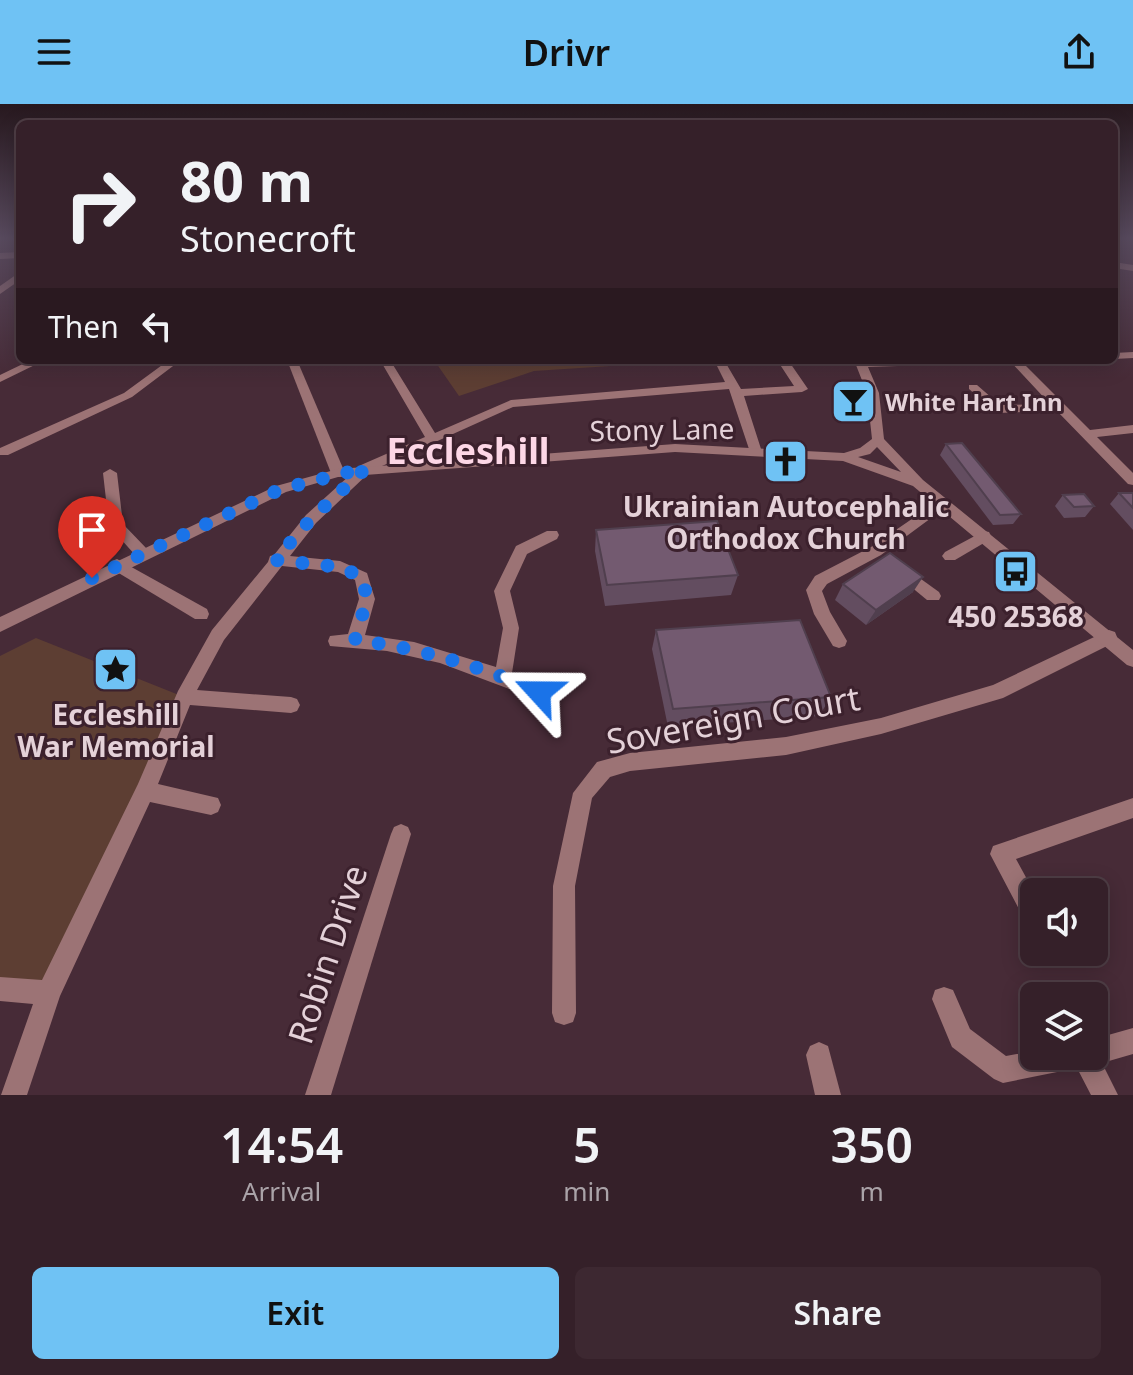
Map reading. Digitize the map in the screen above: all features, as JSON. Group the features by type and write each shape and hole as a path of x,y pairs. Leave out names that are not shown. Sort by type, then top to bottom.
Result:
{"street":[{"path":"0,379 32,364"},
{"path":"3,452 128,395 171,364"},
{"path":"294,364 338,473"},
{"path":"387,364 431,437"},
{"path":"721,364 735,389 756,452"},
{"path":"14,1095 49,993 145,791 184,697 218,635 275,560 311,519 366,468 511,404 735,389 802,389 785,364"},
{"path":"862,364 873,393 878,440 941,504 1130,654"},
{"path":"1018,364 1133,481"},
{"path":"973,387 997,409 1061,407"},
{"path":"1087,434 1133,429"},
{"name":"Stony Lane","path":"844,457 865,451 878,440"},
{"name":"Stony Lane","path":"0,625 117,565 281,489 366,468 525,460 622,450 756,452 844,457 918,483"},
{"path":"110,473 116,526 142,553"},
{"path":"839,641 822,614 814,590 821,580 876,551 941,504"},
{"path":"503,676 511,628 502,591 521,550 552,535"},
{"path":"950,556 984,536"},
{"path":"876,551 933,596"},
{"path":"275,560 340,567 362,577 367,599 355,640"},
{"path":"117,565 201,614"},
{"name":"Sovereign Court","path":"564,1013 564,886 583,793 604,769 630,762 786,746 881,726 997,692 1109,637"},
{"path":"336,641 392,645 503,676 539,692"},
{"path":"184,697 291,705"},
{"path":"145,791 211,805"},
{"path":"1020,888 1001,854 1133,808"},
{"name":"Robin Drive","path":"318,1095 401,834"},
{"path":"0,989 49,993"},
{"path":"944,999 961,1038 1003,1070 1020,1067"},
{"path":"1108,1048 1133,1041"},
{"path":"819,1055 828,1095"},
{"path":"1092,1070 1105,1095"}],"shaded area":[{"path":"437,364 642,364 534,371 459,396"},
{"path":"36,638 184,697 49,993 0,989 0,656"}],"building":[{"path":"962,443 1021,514 1000,515 946,444"},
{"path":"1119,493 1133,493 1133,508"},
{"path":"1084,494 1094,506 1074,507 1063,495"},
{"path":"717,521 738,575 607,585 596,530"},
{"path":"890,553 923,577 876,610 843,584"},
{"path":"800,620 831,697 673,709 656,630"}],"place":[{"name":"White Hart Inn","path":"854,401"},
{"name":"Ukrainian Autocephalic Orthodox Church","path":"786,461"},
{"name":"450 25368","path":"1016,572"},
{"name":"Eccleshill War Memorial","path":"116,670"}],"district":[{"name":"Eccleshill","path":"468,450"}],"route":[{"path":"92,578 281,489 366,468 311,519 275,560 340,567 362,577 367,599 355,640 392,645 503,676 539,692"}]}
